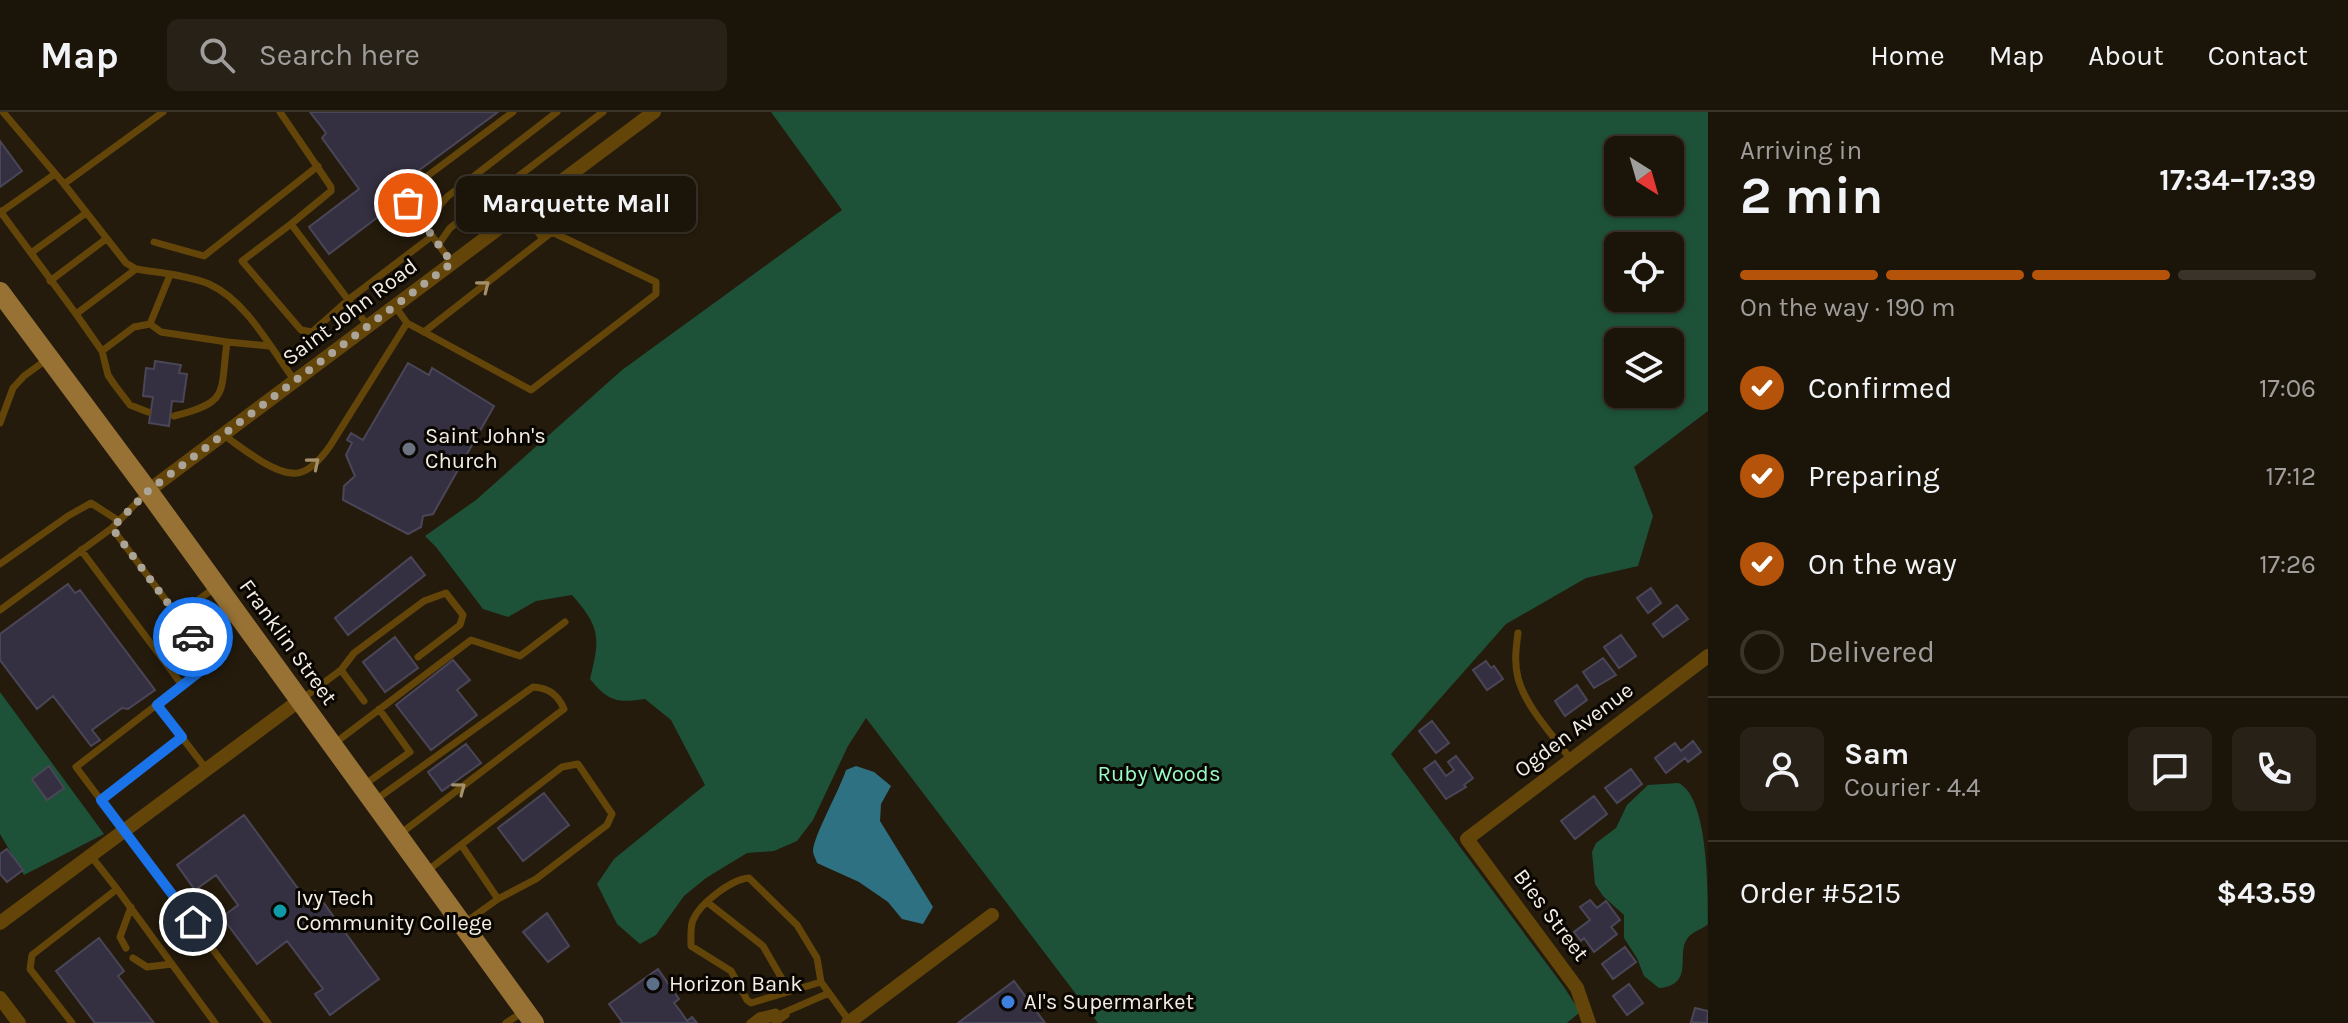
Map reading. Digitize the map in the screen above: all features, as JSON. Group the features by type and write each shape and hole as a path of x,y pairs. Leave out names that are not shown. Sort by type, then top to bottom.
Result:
{"main road":[{"name":"Franklin Street","path":"1,296 148,491 529,1017"}],"street":[{"name":"Saint John Road","path":"148,491 654,112"},
{"name":"Ogden Avenue","path":"1467,839 1708,656"},
{"path":"0,923 300,700"},
{"name":"Bies Street","path":"1467,839 1577,988 1589,1023"},
{"path":"849,1022 992,915"},
{"path":"0,998 19,1023"}],"lane":[{"path":"3,112 126,263 136,269 206,283 221,290 247,315 295,381"},
{"path":"64,184 163,112"},
{"path":"280,112 330,183 331,191 242,261 301,330 312,332 348,300 432,236"},
{"path":"452,263 408,203 407,195 414,186 513,112"},
{"path":"424,224 447,197 557,112"},
{"path":"438,245 450,228 603,112"},
{"path":"154,242 204,256 318,166"},
{"path":"55,174 0,212 102,351 108,375 114,384 130,405 148,412"},
{"path":"522,211 543,239"},
{"path":"31,253 86,213"},
{"path":"291,224 368,326"},
{"path":"395,306 407,323 531,390 656,294 656,282 552,232 424,332"},
{"path":"50,281 106,239"},
{"path":"76,314 136,269"},
{"path":"150,324 170,275"},
{"path":"223,434 278,471 293,475 306,471 318,462 330,446 407,323"},
{"path":"102,351 134,327 150,324 161,332 269,346"},
{"path":"174,416 203,408 215,400 220,392 227,342"},
{"path":"0,423 13,388 49,358"},
{"path":"0,610 112,528 148,491"},
{"path":"0,564 91,503 119,521"},
{"path":"112,528 212,662 76,767 268,1023"},
{"path":"81,550 182,685"},
{"path":"177,615 217,586"},
{"path":"300,700 341,670 354,653 424,601 446,593 463,615 460,625 418,657"},
{"path":"333,744 471,640 520,656 565,622"},
{"path":"1518,633 1518,680 1529,701 1571,760"},
{"path":"341,670 364,701"},
{"path":"368,794 533,687 545,688 560,699 564,709 398,836"},
{"path":"157,705 207,770"},
{"path":"368,794 410,752 379,709"},
{"path":"101,800 182,737"},
{"path":"425,873 562,767 578,764 612,814 607,825 536,879 498,899 462,925"},
{"path":"462,846 498,899"},
{"path":"91,856 215,1023"},
{"path":"821,982 751,1003 731,971 691,946 693,920 707,902 738,879 749,878 797,925 817,958 821,982 849,1022"},
{"path":"72,1023 30,969 32,955 117,889"},
{"path":"707,902 763,946 789,991"},
{"path":"126,948 120,937 131,907"},
{"path":"133,958 147,967 172,964"},
{"path":"760,1023 829,993"},
{"path":"750,1023 759,1016 798,1007"},
{"path":"778,1023 798,1007"},
{"path":"506,1023 529,1017"}],"green space":[{"name":"Ruby Woods","path":"771,112 1708,112 1708,411 1634,467 1653,516 1638,566 1586,578 1506,624 1391,754 1580,1012 1567,1023 1098,1023 866,718 848,746 813,820 797,841 774,851 747,853 706,878 684,896 656,935 640,944 617,924 597,884 614,859 705,785 671,720 645,699 627,701 608,696 590,679 596,634 588,616 572,595 536,601 508,617 483,609 425,536 476,500 622,370 842,210"},
{"path":"0,692 104,834 24,875 0,834"},
{"path":"1678,783 1688,791 1701,824 1708,924 1687,939 1681,975 1677,981 1659,988 1644,976 1624,938 1624,915 1595,884 1592,852 1596,843 1616,828 1627,805 1648,785"}],"water":[{"path":"856,766 874,772 891,786 881,804 880,821 933,907 923,924 902,919 888,902 859,882 817,863 813,851 817,835 846,770"}],"building":[{"path":"310,112 498,112 391,191 402,205 381,220 378,217 329,254 309,227 359,189 322,138 326,133"},
{"path":"0,141 22,171 0,187"},
{"path":"155,361 181,365 179,373 187,374 183,402 172,401 169,426 149,423 153,397 143,396 146,368 154,369"},
{"name":"Saint John's Church","path":"408,363 429,375 432,368 494,406 433,514 423,516 421,527 408,534 343,500 344,486 355,476 346,455 352,443 347,440 351,433 363,440"},
{"path":"411,557 425,575 348,635 335,618"},
{"path":"68,584 75,593 80,590 155,690 128,709 122,708 92,730 100,740 91,746 53,696 37,709 0,660 0,634"},
{"path":"1651,588 1661,603 1648,613 1637,598"},
{"path":"1677,605 1688,619 1663,637 1653,624"},
{"path":"1621,635 1636,656 1619,668 1604,647"},
{"path":"395,637 418,668 385,692 363,662"},
{"path":"1603,658 1616,675 1594,688 1583,672"},
{"path":"453,660 470,680 457,690 477,715 431,750 396,705"},
{"path":"1486,661 1503,679 1487,690 1473,670"},
{"path":"1577,685 1587,700 1565,716 1555,701"},
{"path":"1432,721 1449,743 1436,753 1419,731"},
{"path":"1693,741 1701,752 1688,762 1685,758 1666,773 1655,758 1675,743 1681,751"},
{"path":"466,744 481,763 442,791 428,772"},
{"path":"1456,756 1473,778 1464,785 1466,787 1446,799 1424,769 1435,761 1446,776 1454,770 1448,762"},
{"path":"49,766 64,788 47,800 32,779"},
{"path":"1631,769 1642,784 1617,803 1605,788"},
{"path":"544,793 569,825 523,861 498,828"},
{"path":"1594,796 1607,814 1575,839 1561,821"},
{"name":"Ivy Tech Community College","path":"244,815 305,898 315,891 379,979 330,1015 315,994 323,989 287,941 257,964 222,917 238,905 216,875 195,890 177,865"},
{"path":"7,849 23,870 7,882 0,874 0,854"},
{"path":"1590,900 1597,908 1606,901 1620,920 1611,927 1617,934 1594,952 1584,938 1581,941 1574,932 1590,920 1580,907"},
{"path":"547,913 569,946 548,962 523,932"},
{"path":"99,938 124,971 118,976 154,1023 95,1023 56,971"},
{"path":"1625,947 1636,962 1613,979 1602,964"},
{"name":"Horizon Bank","path":"658,969 679,999 674,1003 687,1021 692,1017 697,1023 620,1023 609,1004"},
{"name":"Al's Supermarket","path":"1014,981 1045,1023 958,1023"},
{"path":"1629,984 1643,1003 1627,1015 1613,996"},
{"path":"1695,1008 1708,1011 1707,1023 1691,1022"}],"way so far":[{"path":"193,637 112,528 148,491 452,263 408,203"}],"place":[{"name":"Marquette Mall","path":"408,203"},
{"name":"Saint John's Church","path":"409,449"},
{"name":"Ivy Tech Community College","path":"280,911"},
{"name":"Horizon Bank","path":"653,984"},
{"name":"Al's Supermarket","path":"1008,1002"}],"route":[{"path":"193,637 212,662 157,705 182,737 101,800 193,922"}]}
